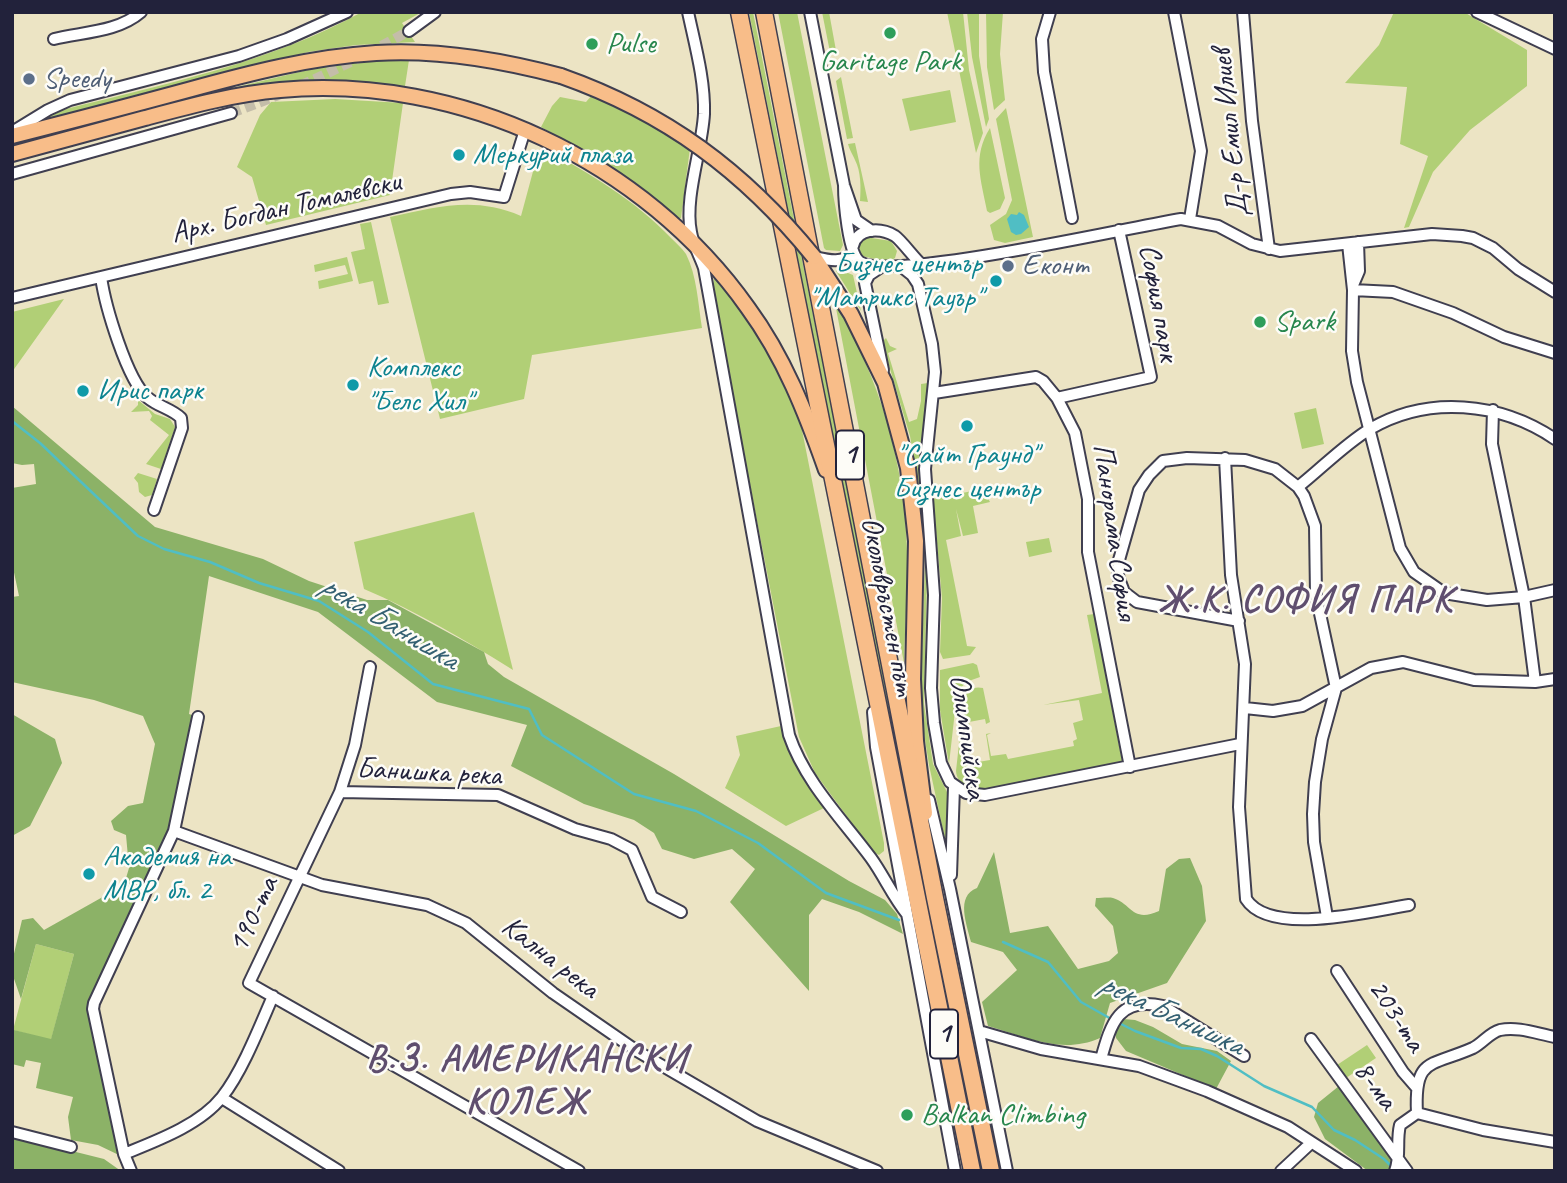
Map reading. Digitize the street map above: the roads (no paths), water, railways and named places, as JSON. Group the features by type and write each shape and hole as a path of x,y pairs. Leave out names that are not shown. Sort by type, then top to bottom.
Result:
{"highway":[{"name":"Околовръстен път","path":"739,12 869,657 966,1169"},
{"name":"Околовръстен път","path":"764,12 935,898 990,1167"},
{"path":"873,573 916,741"}],"main road":[{"path":"12,134 245,74 328,57 378,52 416,52 474,57 561,76 634,106 704,148 760,195 814,257 851,314 885,383 908,468 915,522 917,562 913,679 916,741 935,898"},
{"path":"12,154 206,102 282,89 355,89 404,94 447,103 525,130 575,155 651,204 694,243 726,279 771,343 791,382 838,504"}],"street":[{"path":"54,39 116,26 141,12"},
{"path":"12,134 48,110 70,100 239,56 287,39 346,12"},
{"path":"409,31 435,12"},
{"path":"688,12 703,88 704,111 690,220 694,243 704,268 789,735 797,758 810,778 871,859 907,914"},
{"path":"810,12 844,185 856,220 872,231 893,235 922,265"},
{"path":"1050,12 1042,39 1044,72 1072,218"},
{"path":"1174,12 1201,151 1190,219"},
{"name":"Д-р Емил Илиев","path":"1243,12 1252,121 1269,249"},
{"path":"1477,12 1555,49"},
{"path":"12,174 231,113"},
{"name":"Арх. Богдан Томалевски","path":"12,298 451,194 470,192 504,197 525,130"},
{"path":"844,185 844,202 853,250 863,264 892,267 922,265 1190,219 1218,226 1252,244 1269,249 1290,250 1432,234 1473,239 1493,248 1518,269 1555,292"},
{"name":"София парк","path":"1057,398 1151,377 1119,230"},
{"path":"814,257 839,261 847,258 859,234 872,231"},
{"path":"1353,243 1359,271 1353,287 1352,351 1357,382 1400,548 1413,572 1444,593 1486,600 1524,597 1555,590"},
{"path":"885,383 864,283 869,275 899,264 903,256 902,245"},
{"path":"918,284 922,265"},
{"path":"892,267 912,275 918,284"},
{"path":"101,277 103,292 123,353 138,386 148,398 181,418 182,428 154,510"},
{"name":"Олимпийска","path":"918,284 932,344 935,372 925,469 934,595 932,705 941,763 954,787 950,889"},
{"path":"1353,287 1394,292 1453,313 1504,337 1555,353"},
{"name":"Панорама София","path":"934,393 1032,376 1040,378 1057,398 1075,433 1087,491 1088,552 1130,767"},
{"path":"1298,487 1370,429 1402,415 1452,406 1493,410 1534,425 1555,439"},
{"path":"1493,410 1492,444 1524,597 1535,681"},
{"path":"1225,458 1231,575 1245,664 1239,818 1246,900 1261,913 1289,919 1327,917 1409,905"},
{"path":"1238,621 1137,601 1124,592 1118,576 1119,560 1139,491 1149,475 1163,461 1225,458 1245,460 1275,469 1298,487 1315,526 1316,595 1336,688 1322,739 1313,814 1314,842 1327,917"},
{"path":"869,657 876,747 907,914 966,1169"},
{"path":"1245,708 1273,711 1302,706 1371,668 1404,662 1474,680 1555,679"},
{"name":"190-та","path":"124,1154 173,1133 222,1098 247,1054 274,996 249,983 340,792 355,745 370,667"},
{"path":"131,1171 124,1154 93,1009 174,831 197,722"},
{"path":"954,787 966,793 985,795 1240,744"},
{"path":"919,760 950,889 1007,1171"},
{"name":"Банишка река","path":"340,792 498,795 575,829 611,839 632,850 652,897 681,912"},
{"name":"Кална река","path":"174,831 322,886 427,905 448,913 466,923 590,1021 648,1058 757,1121 877,1171"},
{"path":"871,859 885,860 891,857 895,849"},
{"name":"203-та","path":"1337,971 1402,1072 1416,1087"},
{"path":"274,996 579,1171"},
{"path":"1101,1059 1109,1030 1118,1015 1125,1008 1151,1003 1163,1006 1244,1056"},
{"path":"1417,1113 1416,1087 1423,1071 1434,1063 1477,1046 1499,1030 1513,1029 1555,1037"},
{"path":"979,1031 1041,1049 1139,1066 1207,1091 1287,1127 1356,1171"},
{"name":"8-ма","path":"1311,1039 1397,1166 1407,1171"},
{"path":"222,1098 339,1171"},
{"path":"1397,1166 1396,1139 1400,1125 1417,1113 1483,1130 1555,1142"},
{"path":"12,1132 71,1147"},
{"path":"1281,1171 1311,1143"}],"water":[{"path":"1019,212 1024,215 1029,227 1016,235 1011,232 1007,219 1011,214 1017,215"}],"waterway":[{"name":"река Банишка","path":"12,421 40,443 138,536 164,549 210,562 259,583 319,601 368,632 433,684 529,709 542,735 634,794 696,811 758,843 826,893 899,920"},
{"name":"река Банишка","path":"1003,942 1048,962 1081,1002 1113,1020"},
{"name":"река Банишка","path":"1119,1023 1181,1048 1201,1049 1217,1056 1264,1086 1312,1107 1334,1130 1355,1140 1393,1168"}],"tunnel":[{"path":"231,113 322,76 409,31"}],"place":[{"name":"Garitage Park","path":"890,33"},
{"name":"Pulse","path":"592,44"},
{"name":"Speedy","path":"29,79"},
{"name":"Меркурий плаза","path":"459,155"},
{"name":"Еконт","path":"1008,266"},
{"name":"Бизнес център \"Матрикс Тауър\"","path":"996,281"},
{"name":"Spark","path":"1260,322"},
{"name":"Комплекс \"Белс Хил\"","path":"353,385"},
{"name":"Ирис парк","path":"83,391"},
{"name":"\"Сайт Граунд\" Бизнес център","path":"967,426"},
{"name":"Академия на МВР, бл. 2","path":"89,874"},
{"name":"Balkan Climbing","path":"907,1115"}],"district":[{"name":"Ж.К. СОФИЯ ПАРК","path":"1306,601"},
{"name":"В.З. АМЕРИКАНСКИ КОЛЕЖ","path":"527,1082"}]}
